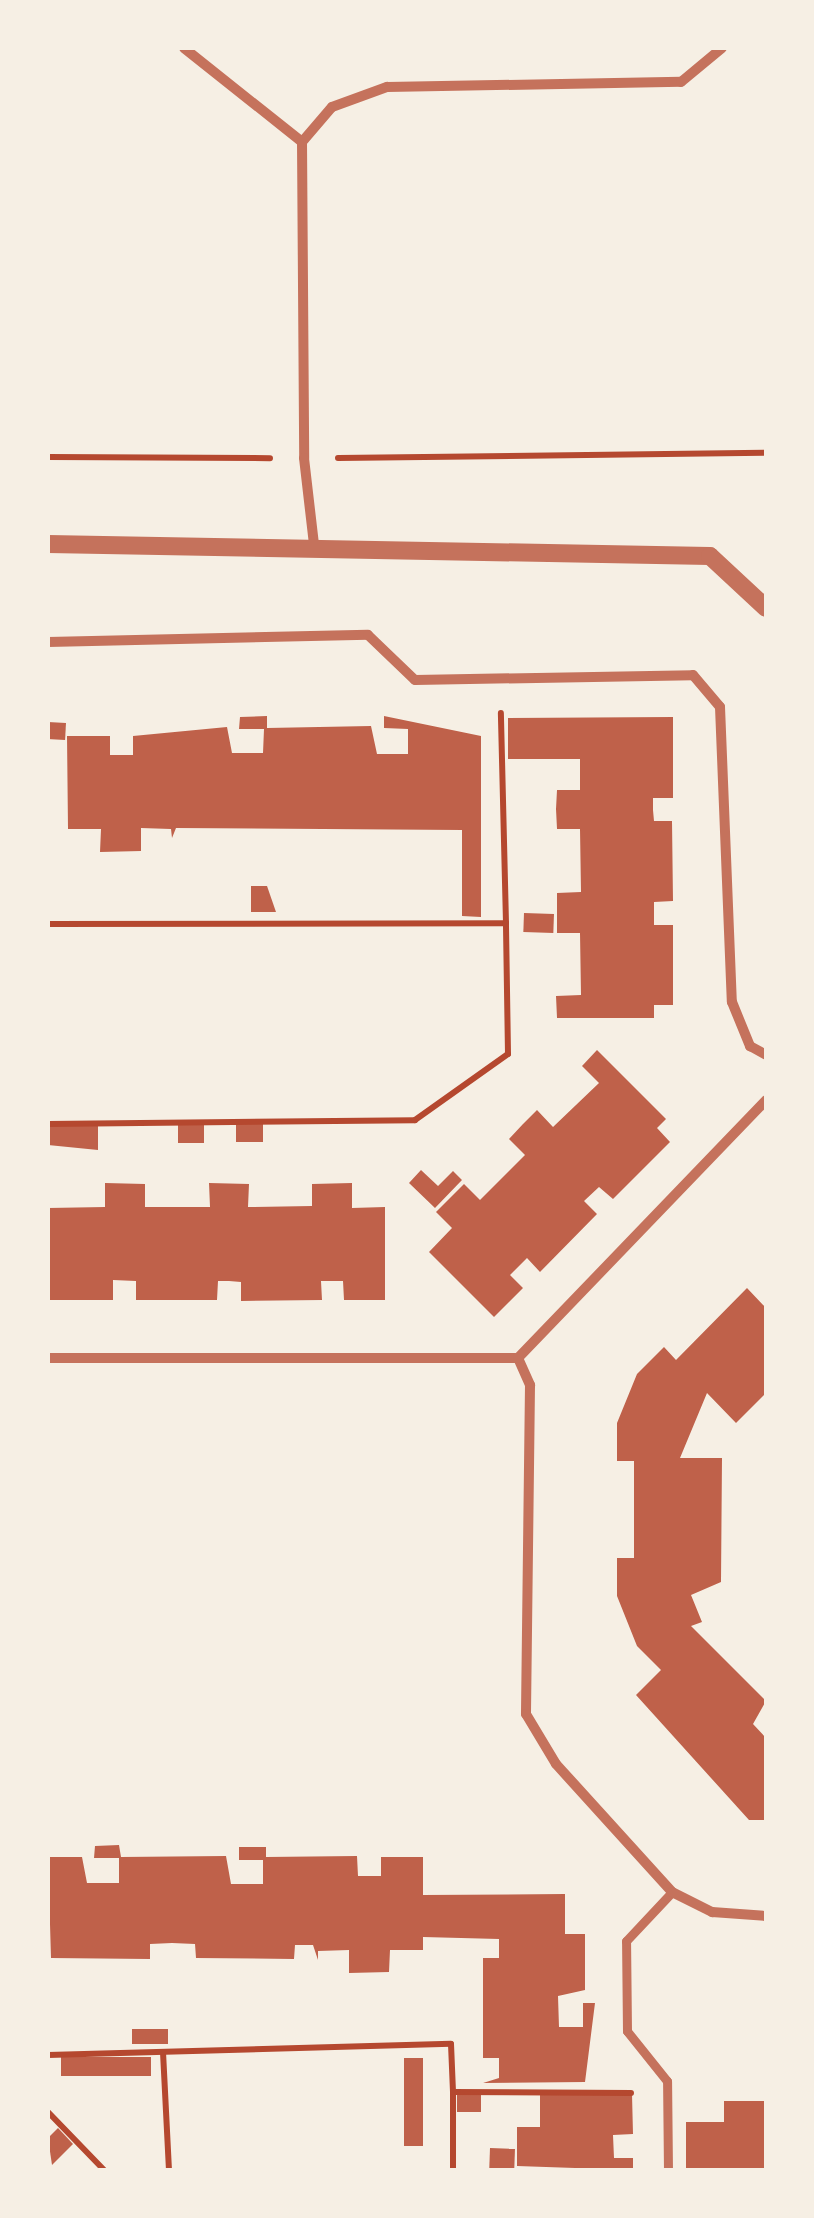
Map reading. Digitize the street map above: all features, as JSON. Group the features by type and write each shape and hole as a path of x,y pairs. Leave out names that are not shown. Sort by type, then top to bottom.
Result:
{"street":[{"path":"184,48 302,142"},
{"path":"314,545 304,458 302,142 332,107 387,87 681,82 722,48"},
{"path":"48,544 314,545 710,556 766,608"},
{"path":"48,642 368,635 415,680 693,675 720,707 732,1002 750,1046 766,1055"},
{"path":"48,1358 518,1358 766,1100"},
{"path":"518,1358 530,1386 526,1714 556,1764 672,1892 712,1912 766,1916"},
{"path":"668,2170 667,2093 627,2030 626,1942 672,1892"}],"path":[{"path":"48,458 766,453"},
{"path":"48,1124 415,1120 508,1054 500,678"},
{"path":"48,924 506,924"},
{"path":"48,2056 451,2044 453,2170"},
{"path":"163,2052 169,2170"},
{"path":"453,2092 667,2093"},
{"path":"48,2112 104,2170"}],"building":[{"path":"267,716 267,728 371,726 377,754 408,754 408,729 384,728 384,716 481,736 481,917 462,916 462,830 176,828 172,838 171,829 141,828 141,851 100,852 101,829 68,829 67,736 110,736 110,755 133,755 133,736 227,727 232,753 263,753 264,729 239,729 240,717"},
{"path":"673,717 673,798 653,798 653,810 654,821 672,821 673,901 654,902 654,925 673,925 673,1005 654,1005 654,1018 557,1018 556,996 581,995 580,933 557,933 557,893 581,892 580,829 557,829 556,809 557,790 580,790 580,759 508,759 508,718"},
{"path":"48,722 66,723 65,740 48,739"},
{"path":"251,886 267,886 276,912 251,912"},
{"path":"524,913 554,914 553,933 523,932"},
{"path":"597,1050 666,1119 657,1128 670,1142 613,1199 599,1187 584,1201 597,1214 540,1272 527,1258 510,1275 523,1288 494,1317 429,1252 452,1228 436,1212 464,1184 480,1200 525,1155 509,1139 537,1110 553,1127 599,1083 582,1066"},
{"path":"48,1124 98,1124 98,1150 48,1145"},
{"path":"178,1124 204,1124 204,1143 178,1143"},
{"path":"236,1124 263,1124 263,1142 236,1142"},
{"path":"421,1170 438,1186 453,1171 462,1180 435,1208 409,1183"},
{"path":"105,1183 145,1184 145,1207 210,1207 209,1183 249,1184 248,1207 312,1206 312,1184 352,1183 352,1208 385,1207 385,1300 344,1300 343,1281 321,1281 322,1300 241,1301 241,1282 218,1281 217,1300 136,1300 136,1281 113,1280 113,1300 48,1300 48,1208 105,1207"},
{"path":"747,1288 766,1308 766,1393 736,1423 707,1393 680,1458 722,1458 721,1582 691,1595 702,1622 691,1626 766,1701 753,1724 766,1738 766,1820 749,1820 636,1695 661,1670 637,1646 617,1596 617,1558 634,1558 634,1461 617,1461 617,1423 637,1374 664,1347 676,1360"},
{"path":"119,1845 121,1857 226,1856 231,1884 263,1884 263,1860 239,1860 239,1847 266,1847 266,1857 357,1856 358,1876 381,1876 381,1857 423,1857 423,1895 565,1894 565,1934 585,1934 585,1990 558,1996 559,2027 583,2027 583,2003 595,2003 585,2082 483,2083 499,2078 499,2058 483,2058 483,1958 499,1958 499,1939 423,1937 423,1950 390,1950 389,1972 349,1973 349,1950 318,1951 318,1960 313,1945 295,1945 294,1959 196,1958 195,1944 172,1943 150,1944 150,1959 51,1958 48,1857 82,1857 87,1883 119,1883 119,1858 94,1858 95,1846"},
{"path":"132,2029 168,2029 168,2044 132,2044"},
{"path":"61,2057 151,2057 151,2076 61,2076"},
{"path":"404,2058 423,2058 423,2146 404,2146"},
{"path":"457,2093 481,2093 481,2112 457,2112"},
{"path":"540,2093 632,2094 633,2134 613,2135 614,2158 633,2158 633,2170 517,2166 517,2127 540,2127"},
{"path":"724,2101 766,2101 766,2170 686,2170 686,2122 724,2122"},
{"path":"58,2128 73,2144 52,2165 48,2138"},
{"path":"490,2148 515,2149 514,2170 489,2170"}]}
